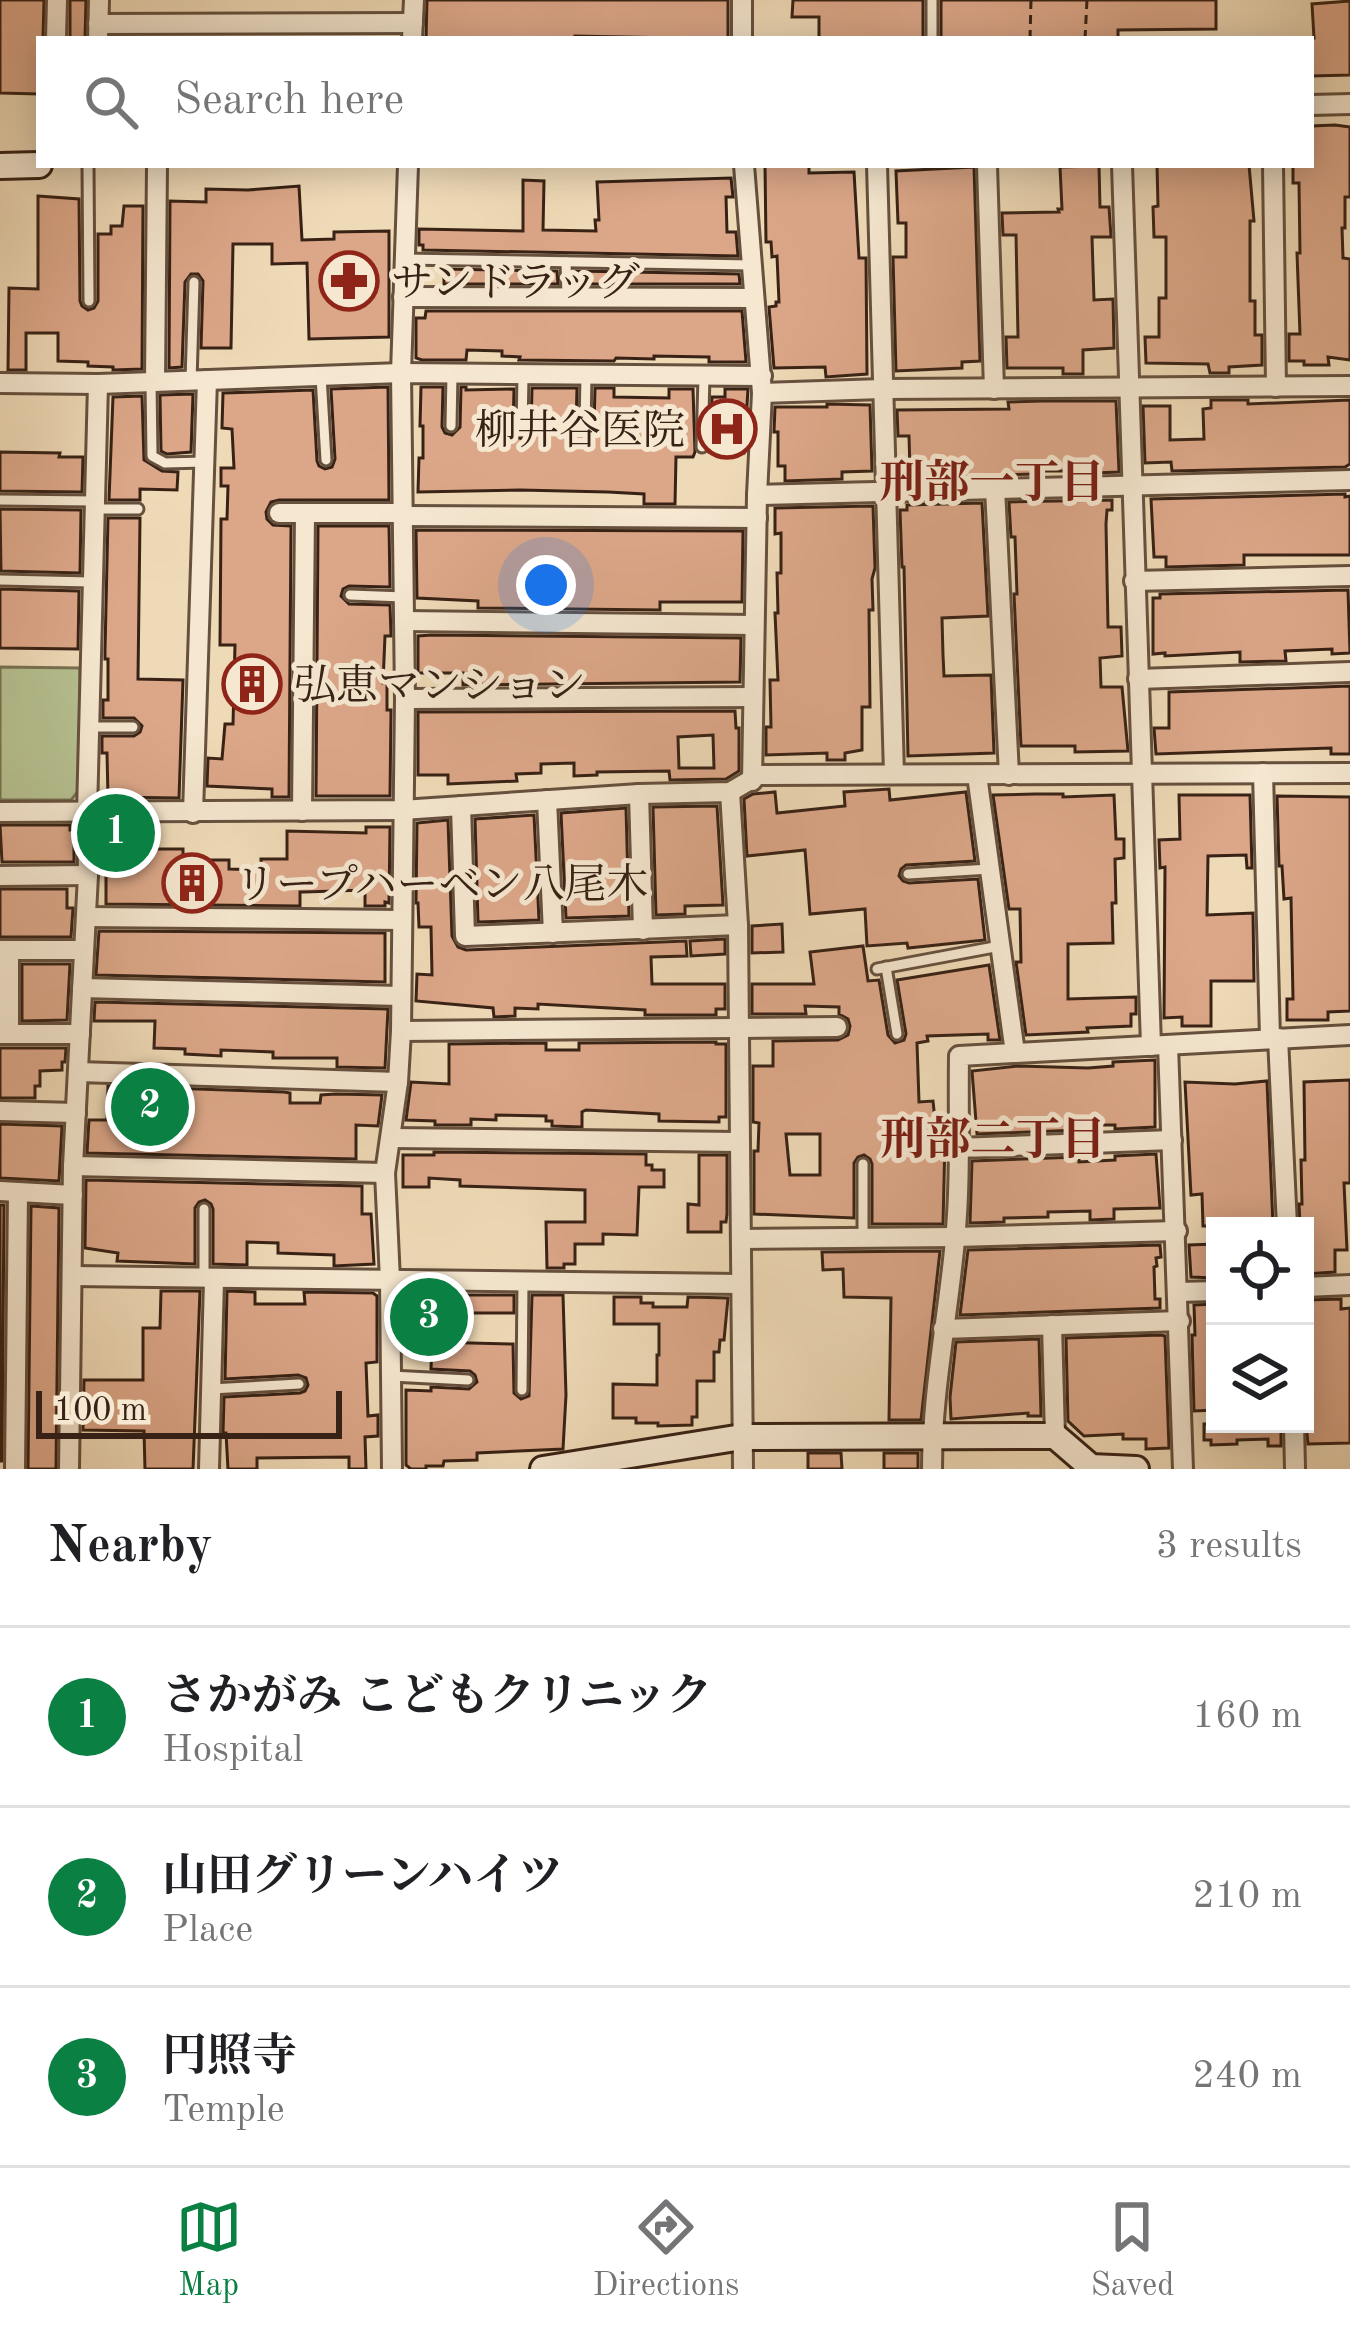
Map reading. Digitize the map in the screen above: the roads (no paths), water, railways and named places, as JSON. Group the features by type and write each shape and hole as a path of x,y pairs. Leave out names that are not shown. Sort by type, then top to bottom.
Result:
{"street":[{"path":"56,36 57,0"},
{"path":"99,0 98,32 412,31 414,0"},
{"path":"742,0 742,36"},
{"path":"1314,105 1350,104"},
{"path":"0,166 36,165"},
{"path":"153,382 157,168"},
{"path":"392,1469 385,1173 401,1031 405,699 401,373 408,168"},
{"path":"744,168 762,384 752,781"},
{"path":"877,168 894,774"},
{"path":"987,168 994,388"},
{"path":"1122,168 1141,774 1159,1045 1172,1140 1183,1469"},
{"path":"1273,168 1276,387"},
{"path":"404,296 754,298"},
{"path":"0,383 401,373 704,377 882,389 1350,386"},
{"path":"193,813 204,462 199,380"},
{"path":"69,1469 73,1166 88,875 98,384"},
{"path":"757,496 1350,480"},
{"path":"995,488 1009,775"},
{"path":"279,513 757,518"},
{"path":"302,811 305,513"},
{"path":"1134,581 1350,576"},
{"path":"404,621 754,625"},
{"path":"1138,679 1350,672"},
{"path":"405,699 753,697"},
{"path":"1263,773 1285,1217"},
{"path":"0,812 402,810 730,791 759,775 1350,773"},
{"path":"976,775 1015,1053"},
{"path":"730,791 738,926 743,1469"},
{"path":"639,794 644,930"},
{"path":"547,800 553,933"},
{"path":"460,806 465,936 738,926"},
{"path":"0,876 88,875"},
{"path":"86,916 401,920"},
{"path":"80,1034 4,1034 5,950 84,950"},
{"path":"82,988 400,996"},
{"path":"401,1031 837,1027"},
{"path":"932,1469 956,1238 959,1056 1350,1035"},
{"path":"78,1072 398,1082"},
{"path":"0,1111 76,1113"},
{"path":"392,1138 739,1142"},
{"path":"957,1148 1172,1140"},
{"path":"73,1166 385,1173"},
{"path":"15,1469 9,1191 73,1195"},
{"path":"741,1239 1177,1231"},
{"path":"73,1276 740,1285"},
{"path":"209,1280 209,1469"},
{"path":"1314,1287 1350,1285"},
{"path":"1178,1292 1206,1291"},
{"path":"943,1329 1180,1321"},
{"path":"1052,1325 1055,1436 1074,1462 1134,1469"},
{"path":"1294,1433 1295,1469"},
{"path":"543,1469 742,1437 1055,1436"}],"lane":[{"path":"932,0 932,36"},
{"path":"88,168 89,301"},
{"path":"404,259 752,265"},
{"path":"566,262 567,297"},
{"path":"194,282 199,380"},
{"path":"451,426 452,374"},
{"path":"522,430 523,375"},
{"path":"321,376 326,460"},
{"path":"585,427 586,376"},
{"path":"702,447 704,377"},
{"path":"153,382 152,456 165,463 204,462"},
{"path":"0,500 138,509"},
{"path":"0,580 92,582"},
{"path":"350,595 404,597"},
{"path":"89,727 133,727"},
{"path":"908,874 989,869"},
{"path":"897,1034 881,968 1000,946"},
{"path":"863,1163 863,1238"},
{"path":"204,1208 209,1280"},
{"path":"522,1390 523,1282"},
{"path":"391,1376 468,1380"},
{"path":"211,1389 299,1384"}],"place":[{"name":"サンドラッグ","path":"349,281"},
{"name":"柳井谷医院","path":"727,429"},
{"name":"弘恵マンション","path":"252,684"},
{"name":"さかがみ こどもクリニック","path":"116,833"},
{"name":"リープハーベン八尾木","path":"192,883"},
{"name":"山田グリーンハイツ","path":"150,1107"},
{"name":"円照寺","path":"429,1317"}],"district":[{"name":"刑部一丁目","path":"992,481"},
{"name":"刑部二丁目","path":"993,1138"}]}
